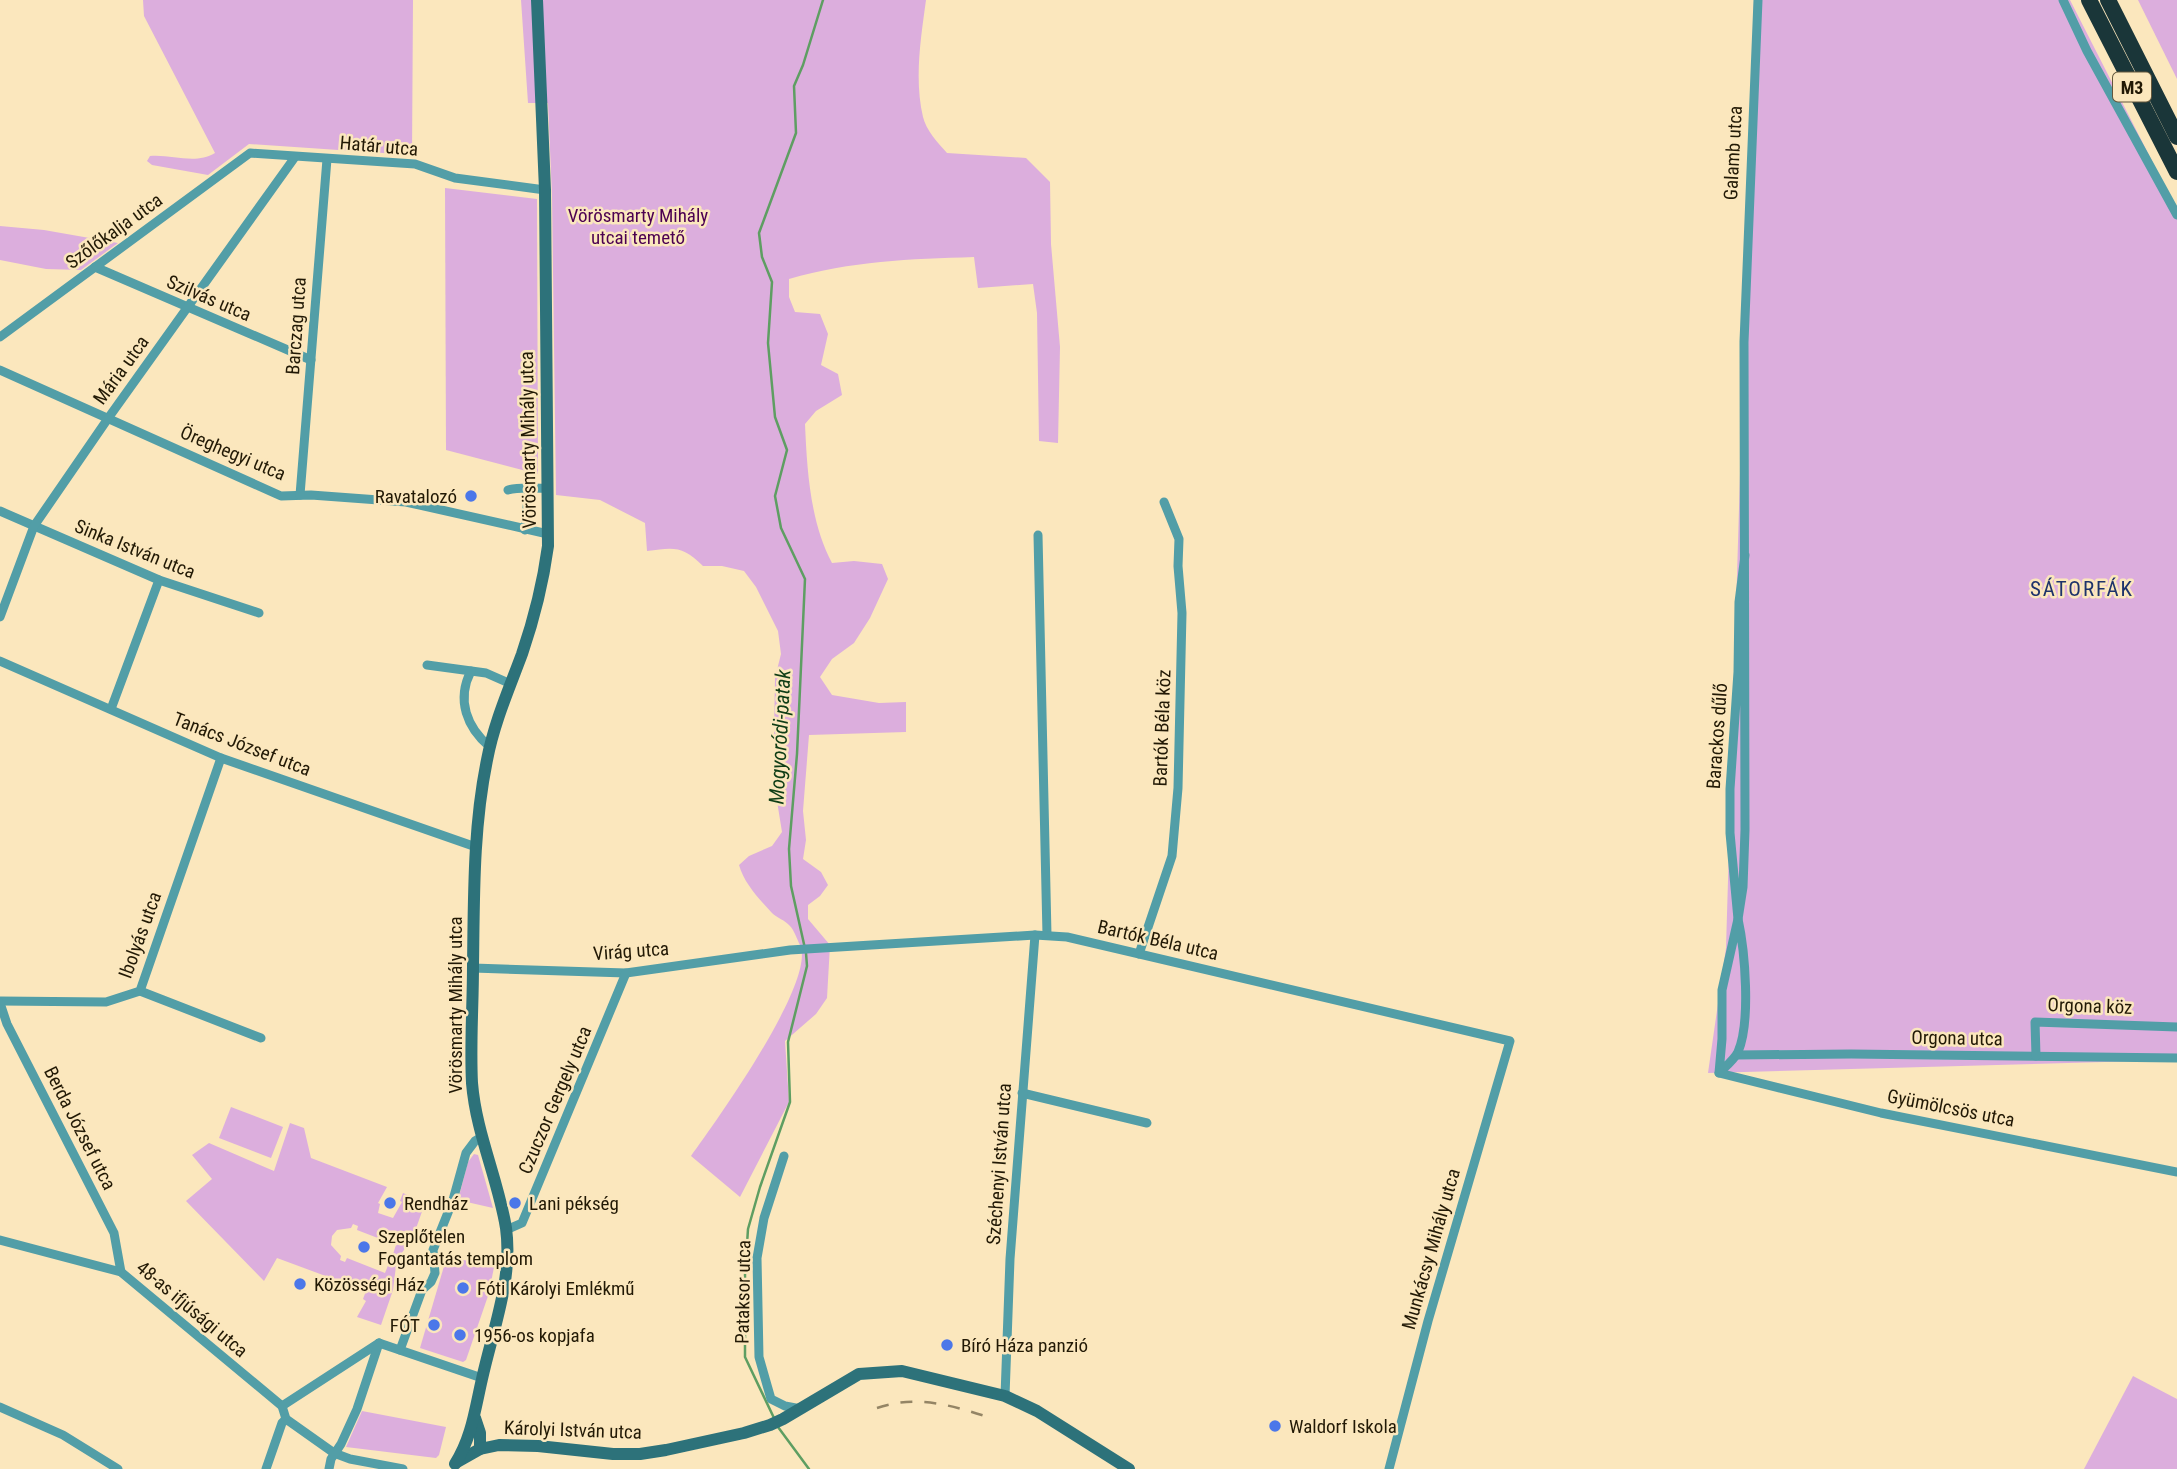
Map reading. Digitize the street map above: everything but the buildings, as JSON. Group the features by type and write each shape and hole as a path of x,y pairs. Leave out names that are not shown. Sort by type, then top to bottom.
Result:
{"highway":[{"name":"M3","path":"2089,0 2177,172"},
{"name":"M3","path":"2108,0 2177,137"}],"main road":[{"name":"Vörösmarty Mihály utca","path":"451,1466 462,1453 476,1425 482,1378 504,1289 508,1260 506,1230 482,1137 472,1083 476,848 490,747 541,591 548,534 545,190 537,0"},
{"name":"Károlyi István utca","path":"451,1466 480,1449 499,1445 640,1454 718,1440 776,1422 859,1374 902,1371 1005,1396 1037,1411 1129,1469"},
{"path":"480,1449 472,1441 476,1425 499,1445"}],"street":[{"name":"Galamb utca","path":"1746,309 1746,240 1758,0"},
{"path":"2063,0 2087,51 2177,215"},
{"name":"Határ utca","path":"250,153 415,164 455,178 545,190"},
{"name":"Szőlőkalja utca","path":"0,337 250,153"},
{"name":"Mária utca","path":"0,617 34,526 295,157"},
{"name":"Barczag utca","path":"300,495 327,159"},
{"name":"Szilvás utca","path":"95,267 311,360"},
{"name":"Barackos dűlő","path":"1719,1073 1722,990 1743,887 1746,309"},
{"name":"Öreghegyi utca","path":"0,370 281,496 406,502 548,534"},
{"path":"525,530 530,474"},
{"path":"508,490 522,486 548,488"},
{"name":"Bartók Béla köz","path":"1139,954 1172,856 1178,788 1182,613 1179,539 1164,502"},
{"name":"Sinka István utca","path":"0,511 159,580 259,613"},
{"path":"1038,535 1047,935"},
{"name":"Barackos dűlő","path":"1737,1055 1742,1038 1745,993 1743,940 1738,919 1730,833 1730,789 1738,672 1739,602 1745,555"},
{"path":"111,709 159,580"},
{"name":"Tanács József utca","path":"0,661 221,758 476,848"},
{"path":"427,665 486,673 511,684"},
{"path":"471,671 463,694 466,712 475,734 490,747"},
{"name":"Ibolyás utca","path":"0,1002 107,1002 140,991 221,758"},
{"name":"Bartók Béla utca","path":"790,950 1035,935 1067,937 1510,1041"},
{"name":"Széchenyi István utca","path":"1005,1396 1010,1259 1035,935"},
{"name":"Virág utca","path":"474,968 626,973 790,950"},
{"name":"Czuczor Gergely utca","path":"506,1230 523,1223 626,973"},
{"path":"140,991 261,1038"},
{"name":"Berda József utca","path":"0,1002 7,1024 114,1233 121,1272"},
{"name":"Orgona köz","path":"2036,1056 2035,1022 2177,1027"},
{"name":"Munkácsy Mihály utca","path":"1389,1469 1430,1314 1510,1041"},
{"path":"1719,1073 1737,1055"},
{"name":"Orgona utca","path":"1737,1055 2177,1058"},
{"name":"Gyümölcsös utca","path":"1719,1073 1881,1113 2177,1172"},
{"path":"1022,1093 1147,1122"},
{"path":"400,1350 422,1290 431,1282 435,1273 433,1250 453,1200 466,1153 482,1137"},
{"name":"Pataksor utca","path":"784,1156 764,1218 757,1258 759,1357 771,1399 785,1406 801,1409"},
{"name":"48-as ifjúsági utca","path":"0,1240 121,1272 282,1406"},
{"path":"379,1343 482,1378"},
{"path":"379,1343 282,1406 286,1419 334,1453 350,1459 403,1469"},
{"path":"329,1469 331,1459 357,1409 379,1343"},
{"path":"0,1408 63,1435 118,1469"},
{"path":"266,1469 282,1423 286,1419"}],"green space":[{"path":"143,0 413,0 412,155 249,144 208,175 152,165 147,161 150,156 191,159 215,153 144,16"},
{"path":"521,0 926,0 919,58 920,103 925,122 936,141 947,153 1026,158 1050,182 1051,244 1060,347 1058,443 1039,441 1037,313 1033,284 978,288 974,257 858,265 789,279 789,297 795,312 820,314 828,334 821,365 838,374 842,395 816,411 805,424 809,477 819,530 832,563 854,561 882,564 888,579 870,618 854,643 832,659 820,677 832,695 879,703 906,702 906,732 809,735 803,811 806,840 803,859 821,872 828,885 820,896 808,905 808,919 830,945 827,998 816,1014 785,1041 789,1102 740,1197 691,1156 761,1052 794,989 801,963 800,945 793,930 757,896 744,878 739,865 749,856 772,846 782,832 776,795 778,777 774,733 775,678 781,654 778,631 756,587 744,571 722,566 703,566 684,551 647,551 645,523 600,500 556,495 552,196 548,103 528,103"},
{"path":"1754,0 2070,0 2177,210 2177,1060 1708,1073 1726,948"},
{"path":"2138,0 2177,0 2177,79"},
{"name":"Vörösmarty Mihály utcai temető","path":"445,188 537,199 538,474 446,450"},
{"path":"0,226 44,230 118,243 81,270 46,269 0,260"},
{"path":"231,1107 283,1127 271,1158 219,1138"},
{"path":"290,1123 304,1128 311,1158 387,1187 378,1203 378,1213 393,1218 402,1202 403,1193 425,1203 413,1237 399,1257 393,1254 396,1245 357,1230 358,1226 353,1224 351,1228 337,1230 332,1236 331,1245 341,1256 340,1260 345,1262 347,1258 385,1273 389,1263 396,1266 393,1290 381,1325 357,1317 366,1301 363,1299 366,1291 277,1258 264,1281 186,1201 212,1179 192,1155 209,1143 274,1171"},
{"path":"474,1154 478,1155 493,1208 458,1200 468,1162"},
{"path":"447,1256 494,1267 489,1293 466,1360 463,1362 420,1348"},
{"path":"2133,1376 2177,1399 2177,1469 2084,1469"},
{"path":"362,1411 446,1427 439,1455 436,1458 346,1447"}],"waterway":[{"name":"Mogyoródi-patak","path":"774,1418 745,1357 745,1275 748,1229 790,1102 788,1042 807,966 791,886 789,849 797,754 805,579 781,528 775,496 787,450 775,417 768,343 772,282 762,257 759,233 796,133 794,86 823,0"},
{"name":"Mogyoródi-patak","path":"778,1427 809,1469"}],"railway":[{"path":"877,1408 907,1402 936,1403 994,1419"}],"place":[{"name":"Ravatalozó","path":"471,496"},
{"name":"Rendház","path":"390,1203"},
{"name":"Lani pékség","path":"515,1203"},
{"name":"Szeplőtelen Fogantatás templom","path":"364,1247"},
{"name":"Közösségi Ház","path":"300,1284"},
{"name":"Fóti Károlyi Emlékmű","path":"463,1288"},
{"name":"FÓT","path":"434,1325"},
{"name":"1956-os kopjafa","path":"460,1335"},
{"name":"Bíró Háza panzió","path":"947,1345"},
{"name":"Waldorf Iskola","path":"1275,1426"}],"district":[{"name":"SÁTORFÁK","path":"2082,589"}]}
